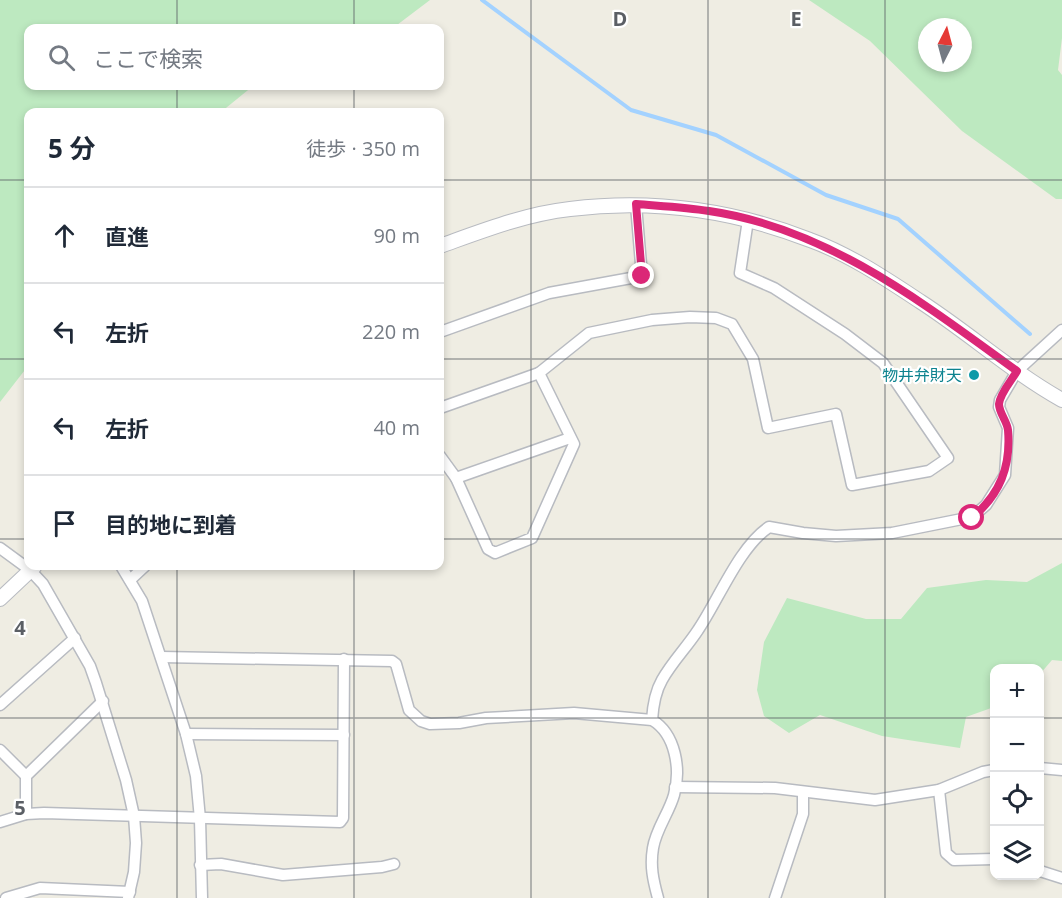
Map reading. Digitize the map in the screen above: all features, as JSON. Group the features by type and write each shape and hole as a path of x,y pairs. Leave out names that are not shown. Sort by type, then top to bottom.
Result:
{"street":[{"path":"444,331 549,292 642,276 636,204"},
{"path":"444,245 508,222 569,209 636,204 710,211 748,220 812,240 859,264 921,302 1035,385 1062,400"},
{"path":"444,407 539,373 590,333 652,320 690,317 717,318 732,324 753,359 768,428 836,414 852,485 929,471 948,458 883,363 845,334 774,288 740,273 748,220"},
{"path":"652,720 653,702 661,681 698,630 731,572 760,533 769,527 836,536 892,533 972,518 986,505 1005,475 1008,428 999,407 1000,400 1017,371 1062,330"},
{"path":"444,462 456,478 488,549 495,553 532,538 574,444 539,373"},
{"path":"456,478 570,438"},
{"path":"0,548 24,563"},
{"path":"0,599 31,570"},
{"path":"6,898 40,888 129,895 136,843 134,816 103,701 90,666 34,570"},
{"path":"124,570 142,601 186,734 196,776 200,819 202,898"},
{"path":"130,580 141,570"},
{"path":"0,705 75,638"},
{"path":"161,657 392,661 396,664 409,710 413,716 430,724 574,713 652,720 660,724 677,759 674,796 653,846 651,874 658,898"},
{"path":"0,822 26,814 44,813 340,822 343,818 345,659"},
{"path":"26,776 103,701"},
{"path":"186,734 344,735"},
{"path":"0,750 26,776 26,814"},
{"path":"1044,768 1062,770"},
{"path":"675,787 775,788 875,800 939,790 990,771"},
{"path":"939,790 946,853 954,860 990,859"},
{"path":"775,898 802,814 803,792"},
{"path":"200,865 221,864 283,875 382,867 394,864"},
{"path":"1044,872 1062,878"}],"green space":[{"path":"0,0 430,0 398,24 24,24 24,90 248,90 226,108 24,108 24,371 0,402"},
{"path":"809,0 1062,0 1062,38 1058,70 1062,75 1062,199 1056,199 962,131 870,41"},
{"path":"1062,563 1062,661 1052,660 1044,669 1044,664 990,664 990,708 966,717 960,748 882,736 820,715 789,733 764,716 757,690 764,642 787,598 866,619 901,619 927,588 986,580 1027,582"}],"waterway":[{"path":"482,0 631,110 716,135 826,195 898,219 1030,334"}],"place":[{"name":"物井弁財天","path":"974,375"}],"route":[{"path":"642,276 636,204 710,211 758,222 812,240 859,264 921,302 1017,371 1000,400 999,407 1008,428 1005,475 986,505 972,518"}]}
